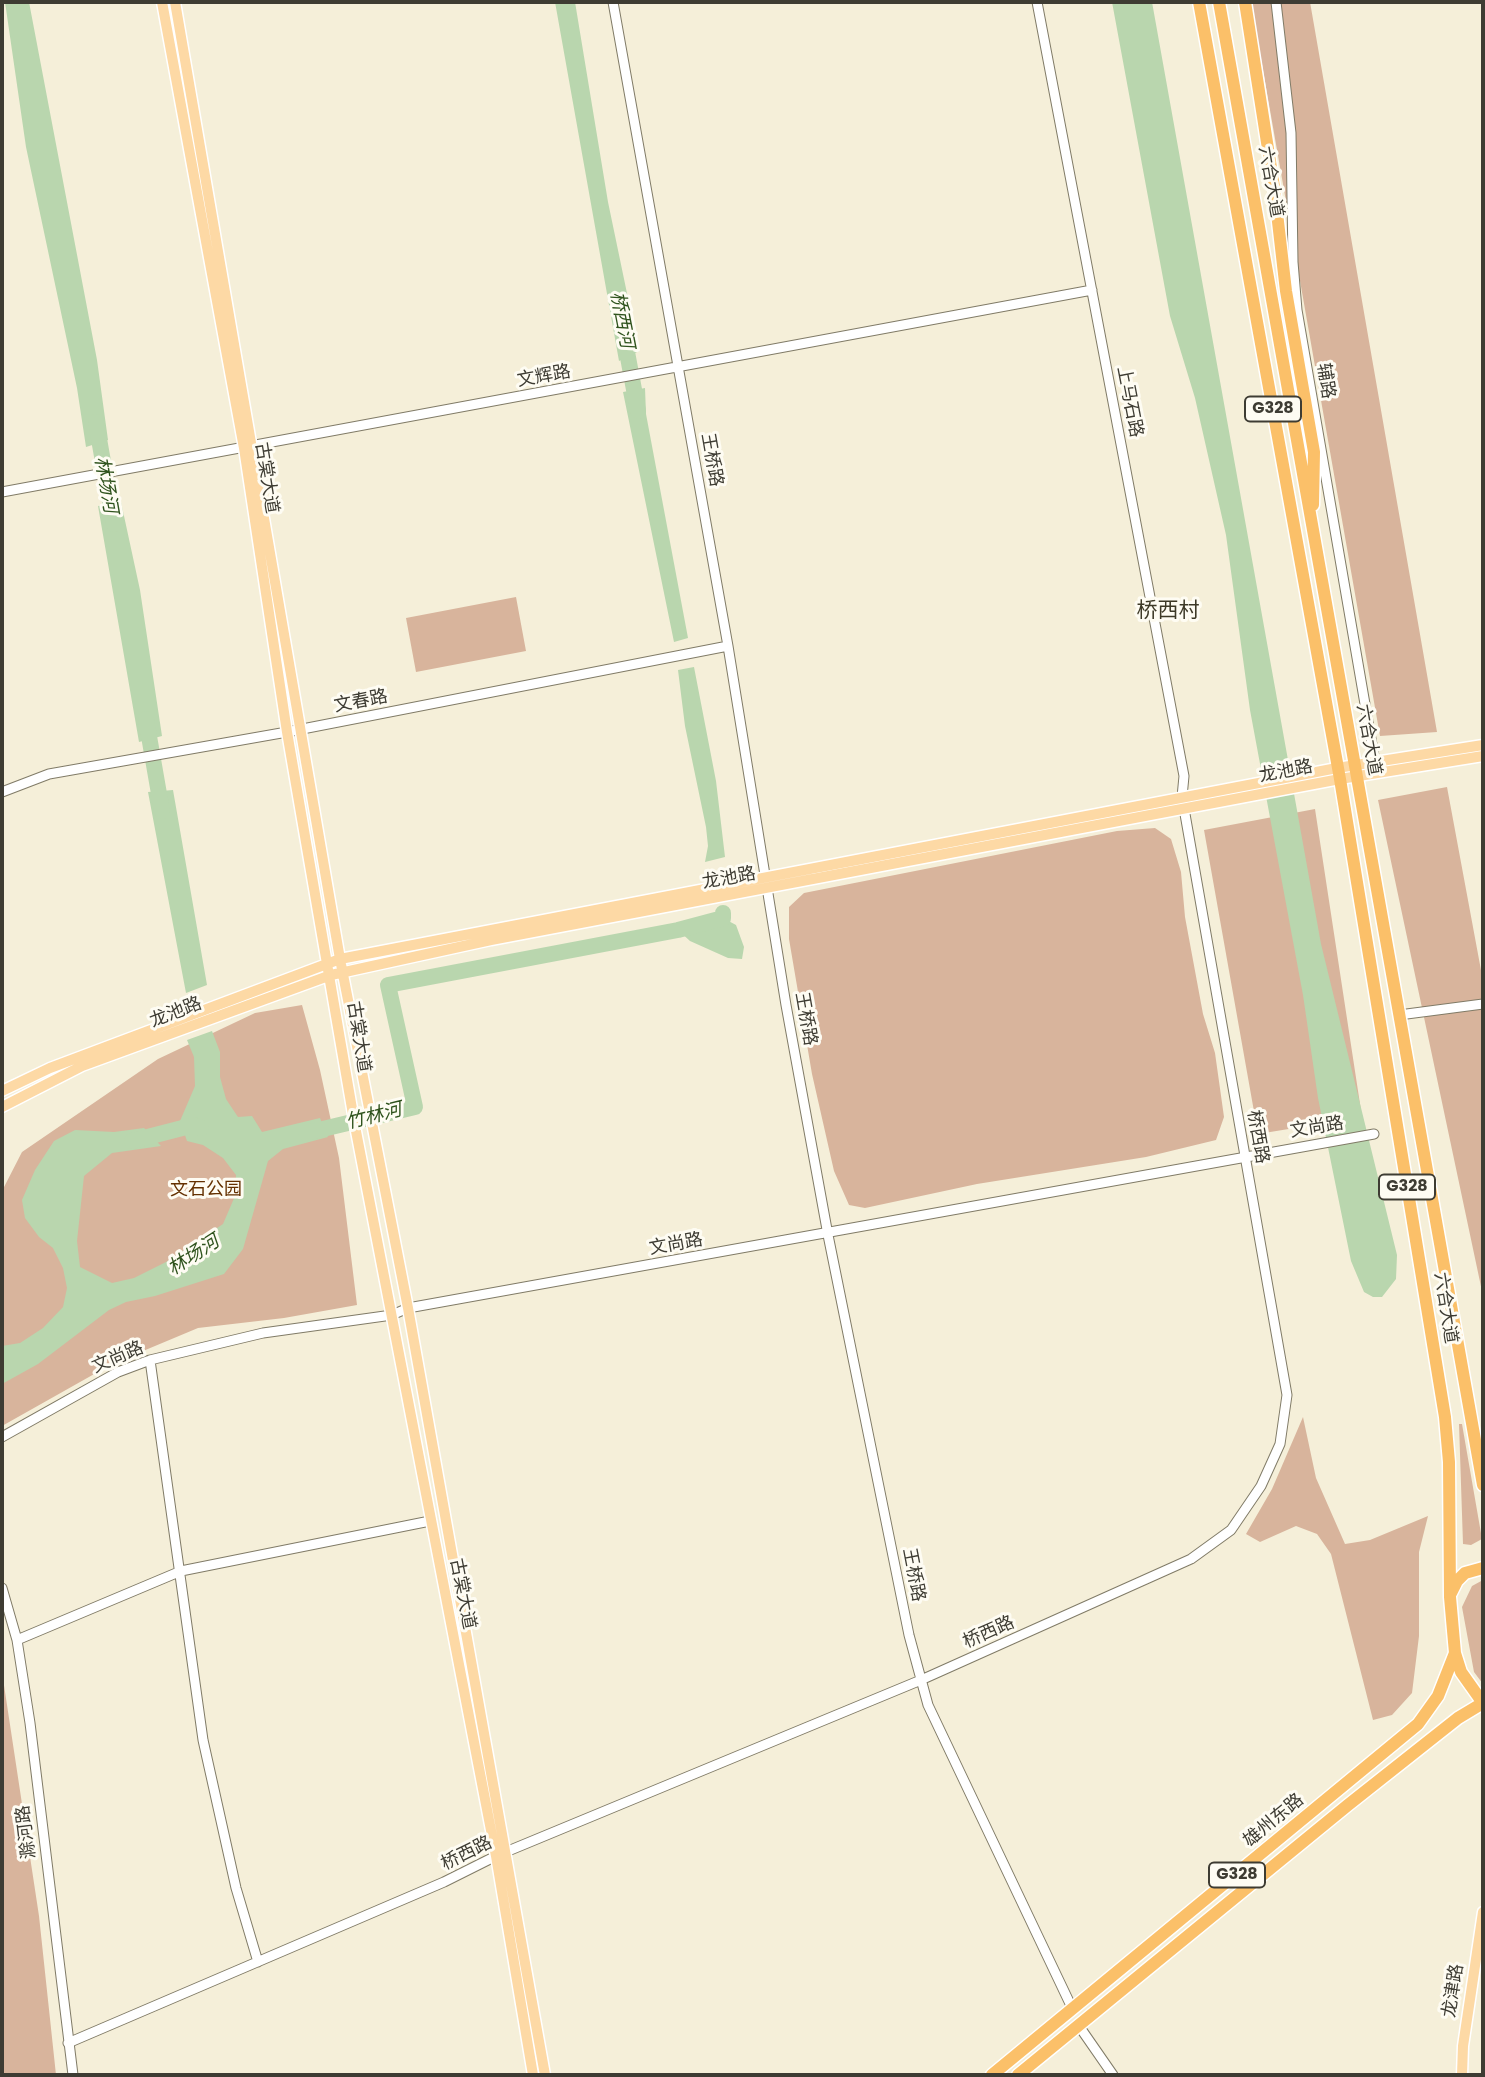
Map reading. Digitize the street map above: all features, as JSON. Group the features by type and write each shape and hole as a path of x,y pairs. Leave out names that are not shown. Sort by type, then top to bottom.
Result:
{"highway":[{"name":"六合大道","path":"1196,2 1339,774 1446,1417 1450,1462 1450,1597"},
{"name":"六合大道","path":"1219,2 1483,1485"},
{"path":"1245,2 1273,175 1289,308 1314,452 1312,526"},
{"path":"1450,1597 1457,1581 1465,1573 1483,1568"},
{"name":"G328","path":"1450,1597 1455,1653 1461,1672 1483,1703"},
{"name":"雄州东路","path":"992,2075 1418,1724 1438,1696 1455,1653"},
{"name":"雄州东路","path":"1018,2075 1348,1805 1458,1718 1483,1703"}],"main road":[{"name":"古棠大道","path":"162,2 299,730 334,961 331,975 355,1126 430,1521 545,2075"},
{"name":"古棠大道","path":"175,2 248,448 287,732 334,961 344,973 408,1308 533,2075"},
{"name":"龙池路","path":"1355,771 1375,762 1483,745"},
{"name":"龙池路","path":"2,1107 82,1066 331,975 768,884 1183,803 1355,771 1483,756"},
{"name":"龙池路","path":"2,1091 50,1069 334,961 768,884"},
{"name":"龙津路","path":"1462,2075 1463,2046 1483,1912"}],"street":[{"name":"王桥路","path":"613,2 728,646 786,1005 828,1235 909,1635 928,1705 1073,2010"},
{"name":"上马石路","path":"1037,2 1184,776 1183,803"},
{"name":"辅路","path":"1276,2 1291,133 1294,280 1375,762"},
{"path":"1289,308 1294,280"},
{"name":"文辉路","path":"2,492 1092,290"},
{"name":"文春路","path":"2,792 49,774 299,730 728,646"},
{"name":"桥西路","path":"68,2043 444,1882 499,1855 921,1680 1191,1559 1231,1530 1262,1486 1280,1444 1287,1395 1183,803"},
{"path":"1399,1015 1483,1004"},
{"name":"文尚路","path":"2,1437 117,1372 150,1360 263,1333 392,1315 408,1308 828,1235 1374,1134"},
{"path":"150,1360 203,1740 233,1876 258,1962"},
{"path":"17,1640 181,1571 430,1521"},
{"name":"滁河路","path":"2,1588 17,1640 72,2075"},
{"path":"1079,2026 1113,2075"}],"green space":[{"path":"1251,2 1310,2 1437,732 1380,736"},
{"path":"516,597 526,651 416,672 406,618"},
{"path":"1447,787 1483,981 1483,1296 1378,800"},
{"path":"1315,809 1362,1117 1258,1134 1204,830"},
{"path":"1155,828 1171,839 1181,872 1185,917 1203,1014 1215,1053 1224,1117 1216,1140 1146,1157 977,1184 865,1208 849,1205 834,1171 812,1074 789,939 789,907 804,893 1117,831"},
{"name":"文石公园","path":"302,1005 320,1070 339,1158 357,1305 284,1318 198,1328 112,1364 2,1426 2,1191 22,1152 158,1059 255,1013"},
{"path":"1303,1417 1316,1478 1345,1544 1370,1540 1428,1516 1419,1552 1419,1636 1412,1693 1392,1715 1373,1720 1331,1554 1317,1534 1296,1526 1260,1542 1246,1534 1272,1489"},
{"path":"1459,1424 1462,1424 1482,1539 1471,1545 1463,1544"},
{"path":"1483,1580 1483,1684 1474,1672 1462,1607 1472,1586"},
{"path":"2,1672 39,1916 56,2075 2,2075"}],"water":[{"path":"5,2 29,2 97,360 108,440 86,447 77,388 26,147"},
{"path":"555,2 575,2 608,202 639,351 619,361"},
{"path":"1112,2 1152,2 1321,944 1397,1255 1396,1279 1382,1297 1373,1297 1364,1292 1351,1261 1318,1098 1303,995 1250,710 1226,535 1195,398 1170,316"},
{"path":"645,388 646,414 688,638 674,642 623,392"},
{"path":"121,502 140,590 162,736 139,742 98,506"},
{"path":"694,667 716,781 725,857 705,862 708,846 706,827 685,726 678,670"},
{"path":"173,790 207,985 186,993 148,792"},
{"path":"723,918 736,925 744,947 742,959 728,958 690,941 678,930 695,921"},
{"path":"212,1031 220,1052 220,1077 226,1099 238,1117 252,1116 262,1132 320,1118 328,1137 283,1149 268,1161 243,1249 224,1274 155,1296 126,1302 109,1310 38,1364 2,1384 2,1346 20,1343 43,1328 63,1307 67,1288 63,1268 53,1248 39,1237 25,1218 22,1200 35,1170 54,1141 75,1130 114,1132 144,1128 161,1146 112,1153 84,1176 77,1241 80,1267 112,1283 134,1278 166,1262 223,1224 235,1196 236,1175 223,1158 203,1145 187,1141 180,1121 195,1086 194,1057 187,1040"}],"waterway":[{"name":"桥西河","path":"624,336 638,411"},
{"name":"林场河","path":"96,422 114,524"},
{"name":"林场河","path":"146,719 162,811"},
{"name":"竹林河","path":"306,1133 415,1107 388,985 678,930 723,918 723,913"},
{"name":"竹林河","path":"132,1141 194,1125 201,1128"}],"district":[{"name":"桥西村","path":"1168,612"}]}
